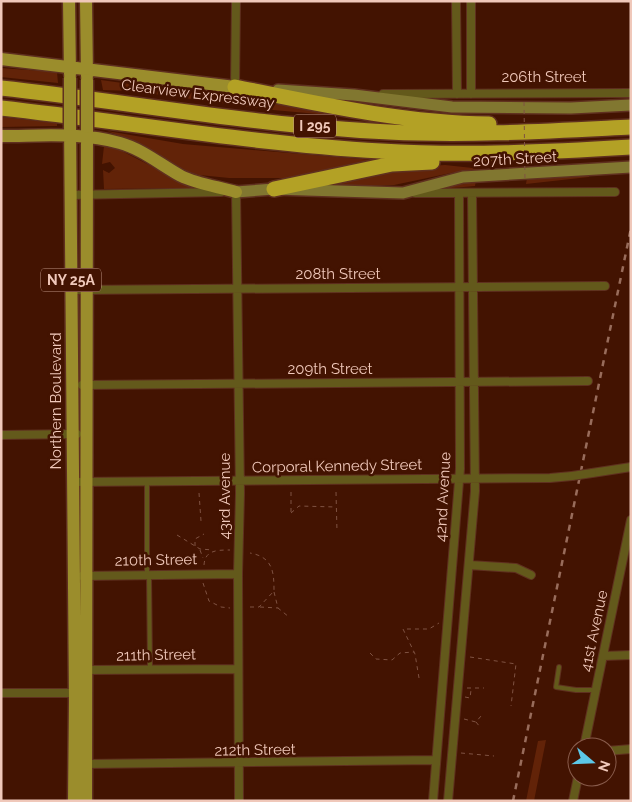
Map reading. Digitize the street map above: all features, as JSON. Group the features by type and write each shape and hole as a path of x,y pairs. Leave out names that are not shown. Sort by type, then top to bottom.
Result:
{"highway":[{"path":"235,87 317,103 427,120 478,124 631,126"},
{"name":"Clearview Expressway","path":"1,88 280,122 388,132 505,133 631,126"},
{"name":"I 295","path":"1,108 272,141 382,151 499,153 631,146"},
{"path":"274,189 392,164 596,149"}],"main road":[{"name":"Northern Boulevard","path":"69,1 87,131 86,482 80,576 80,764 86,801"},
{"name":"Northern Boulevard","path":"80,576 73,482 70,130 86,1"},
{"path":"1,59 78,72"},
{"name":"Clearview Expressway","path":"78,72 235,87"},
{"path":"1,136 70,130 87,131 122,144 183,177 236,192"},
{"name":"Northern Boulevard","path":"74,801 80,764"}],"street":[{"path":"69,1 86,1"},
{"path":"235,87 236,1"},
{"path":"456,1 457,94"},
{"path":"471,1 471,94"},
{"name":"Clearview Expressway","path":"235,87 354,96 414,93 457,94"},
{"name":"206th Street","path":"457,94 631,93"},
{"path":"354,96 452,107 571,108 631,105"},
{"name":"207th Street","path":"403,193 463,177 631,167"},
{"path":"71,195 236,192 274,189 403,193 615,192"},
{"name":"43rd Avenue","path":"236,192 239,481 239,801"},
{"name":"42nd Avenue","path":"433,801 460,479 459,193"},
{"name":"42nd Avenue","path":"448,801 462,688 474,479 472,193"},
{"name":"208th Street","path":"72,290 605,286"},
{"name":"209th Street","path":"72,386 237,383 588,382"},
{"path":"1,435 86,434"},
{"name":"Corporal Kennedy Street","path":"73,482 474,479 572,476 631,467"},
{"name":"41st Avenue","path":"586,737 603,656 627,560 631,520"},
{"path":"469,565 516,568 531,575"},
{"name":"210th Street","path":"80,576 238,574"},
{"path":"603,656 631,655"},
{"name":"211th Street","path":"80,671 238,669"},
{"path":"442,687 462,688"},
{"path":"1,693 80,693"},
{"path":"617,750 631,749"},
{"name":"212th Street","path":"80,764 238,764 436,760"},
{"path":"573,801 576,787"}],"lane":[{"path":"147,482 150,669"},
{"path":"559,667 556,686 576,690 596,690"}],"path":[{"path":"524,102 525,182"},
{"path":"291,492 291,513 299,506 336,507"},
{"path":"336,492 336,532"},
{"path":"199,493 201,521"},
{"path":"195,546 196,539 204,534"},
{"path":"177,535 200,549 230,550"},
{"path":"200,549 204,559 204,566"},
{"path":"204,559 213,550"},
{"path":"250,553 262,556 270,563 274,570 274,591 278,608"},
{"path":"203,583 209,600 221,607 230,608"},
{"path":"259,606 274,591"},
{"path":"250,607 278,608 289,617"},
{"path":"419,678 415,652 404,629 428,629 439,622"},
{"path":"370,652 376,659 392,660 400,653 415,652"},
{"path":"469,657 516,664 511,706"},
{"path":"462,688 484,688"},
{"path":"465,697 470,698 471,689"},
{"path":"476,722 481,716"},
{"path":"463,719 476,722 480,727"},
{"path":"460,753 494,756"}],"shaded area":[{"path":"1,68 57,72 58,83 1,77"},
{"path":"101,80 397,121 273,110 132,91 103,90"},
{"path":"1,117 57,123 57,126 1,127"},
{"path":"107,131 183,144 385,161 337,173 288,178 229,178 199,175 187,171 133,141"},
{"path":"104,146 120,150 194,188 104,189 103,170 109,173 115,168 110,162 102,164"},
{"path":"445,165 482,169 451,173 394,185 331,187 329,183 396,168"},
{"path":"589,174 589,177 526,184 527,178"},
{"path":"476,180 475,186 430,190 433,188"},
{"path":"546,740 534,801 526,801 538,741"}],"railway":[{"path":"513,801 631,228"}]}
